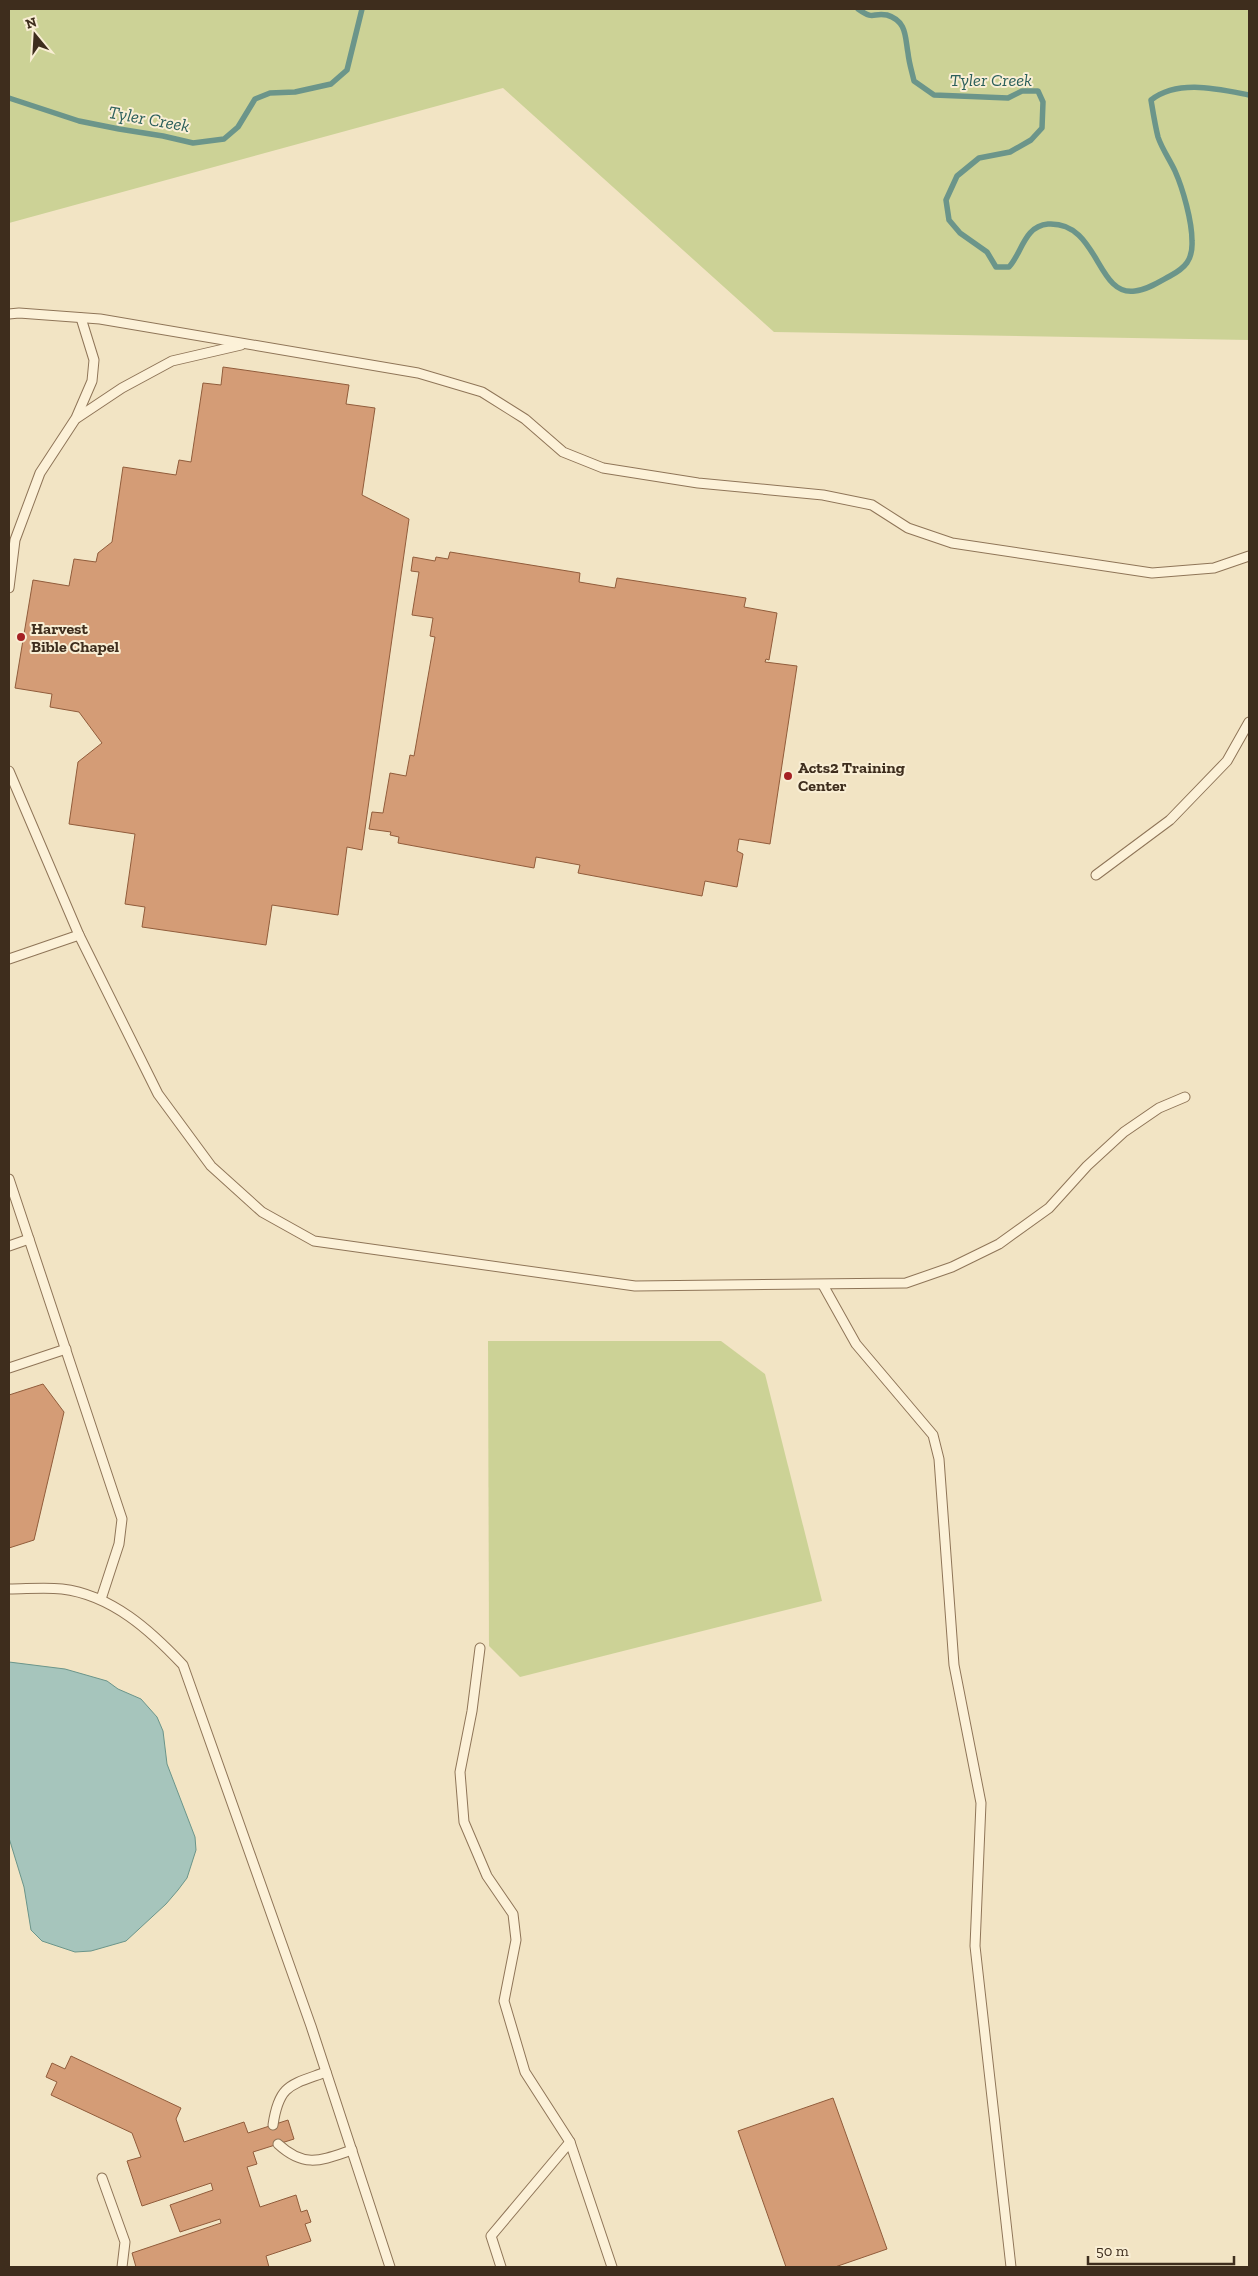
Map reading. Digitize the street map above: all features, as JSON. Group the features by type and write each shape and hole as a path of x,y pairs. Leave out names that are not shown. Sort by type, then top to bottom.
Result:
{"lane":[{"path":"9,314 19,312 81,318 418,373 482,392 525,419 563,452 603,468 698,483 823,495 872,505 908,528 952,543 1152,573 1214,568 1249,556"},
{"path":"9,588 15,540 40,473 76,418 92,380 94,360 81,318"},
{"path":"76,418 122,388 172,361 246,344"},
{"path":"1096,875 1170,820 1227,760 1249,722"},
{"path":"9,771 79,935 158,1094 211,1166 262,1212 314,1241 635,1286 906,1283 952,1267 999,1244 1049,1208 1087,1166 1124,1132 1159,1108 1185,1097"},
{"path":"9,959 79,935"},
{"path":"9,1179 122,1518 119,1544 101,1599"},
{"path":"9,1246 29,1239"},
{"path":"823,1284 856,1344 933,1435 939,1459 954,1665 981,1803 976,1946 1011,2267"},
{"path":"9,1368 66,1349"},
{"path":"9,1589 63,1589 101,1599 131,1617 159,1640 183,1666 326,2072 390,2267"},
{"path":"480,1648 472,1711 460,1772 464,1822 487,1876 513,1914 516,1940 504,2001 525,2072 570,2142 612,2267"},
{"path":"273,2125 276,2106 285,2089 326,2072"},
{"path":"501,2267 491,2236 570,2142"},
{"path":"278,2144 293,2155 310,2161 319,2161 352,2150"},
{"path":"102,2178 126,2242 122,2267"}],"green space":[{"path":"9,9 1249,9 1249,340 774,332 503,88 9,223"},
{"path":"488,1341 721,1341 765,1374 822,1601 520,1677 489,1646"}],"water":[{"path":"9,1662 65,1669 107,1681 118,1689 141,1699 157,1717 163,1731 167,1764 195,1837 196,1850 187,1878 178,1890 166,1904 126,1941 91,1951 75,1952 42,1941 31,1930 24,1887 9,1838"}],"building":[{"path":"223,367 349,385 346,404 375,408 362,495 409,519 362,850 347,847 338,915 272,905 266,945 142,927 145,907 125,904 135,834 69,824 78,762 102,743 79,712 50,707 52,694 15,688 33,580 69,586 74,559 96,562 98,553 112,542 123,467 176,475 179,460 191,462 203,383 221,385"},
{"path":"450,552 580,573 579,582 615,588 617,578 746,598 744,607 777,613 769,660 766,659 765,662 797,666 770,844 739,839 737,851 743,854 737,887 705,881 702,896 578,873 580,865 536,857 534,868 398,843 399,837 390,835 391,832 369,829 372,812 383,813 390,773 406,776 410,755 414,756 435,637 430,636 433,618 412,615 419,572 411,571 413,557 435,561 436,557 448,559"},
{"path":"43,1384 64,1412 34,1540 9,1548 9,1395"},
{"path":"71,2056 181,2108 176,2119 184,2142 244,2122 248,2133 288,2120 294,2139 253,2152 257,2164 247,2167 260,2207 296,2195 301,2212 307,2210 311,2222 305,2224 311,2241 266,2256 269,2267 136,2267 132,2253 221,2223 220,2219 180,2232 170,2205 213,2190 211,2183 142,2206 127,2161 141,2157 132,2133 51,2095 57,2082 46,2077 52,2063 65,2069"},
{"path":"833,2098 887,2249 835,2267 786,2267 738,2131"}],"waterway":[{"name":"Tyler Creek","path":"9,98 79,121 119,129 193,143 224,139 238,127 255,99 270,93 295,92 331,84 347,70 362,9"},
{"name":"Tyler Creek","path":"858,9 868,15 887,15 902,25 914,81 934,95 1008,98 1022,91 1038,91 1043,102 1042,128 1031,140 1010,152 979,158 957,176 946,200 949,220 960,233 987,252 996,267 1009,267 1029,235 1040,226 1048,224 1065,226 1078,234 1088,245 1112,283 1122,290 1135,291 1144,289 1175,273 1187,263 1191,253 1190,224 1178,178 1158,137 1151,100 1173,90 1198,87 1249,95"}],"place":[{"name":"Harvest Bible Chapel","path":"21,637"},
{"name":"Acts2 Training Center","path":"788,776"}]}
